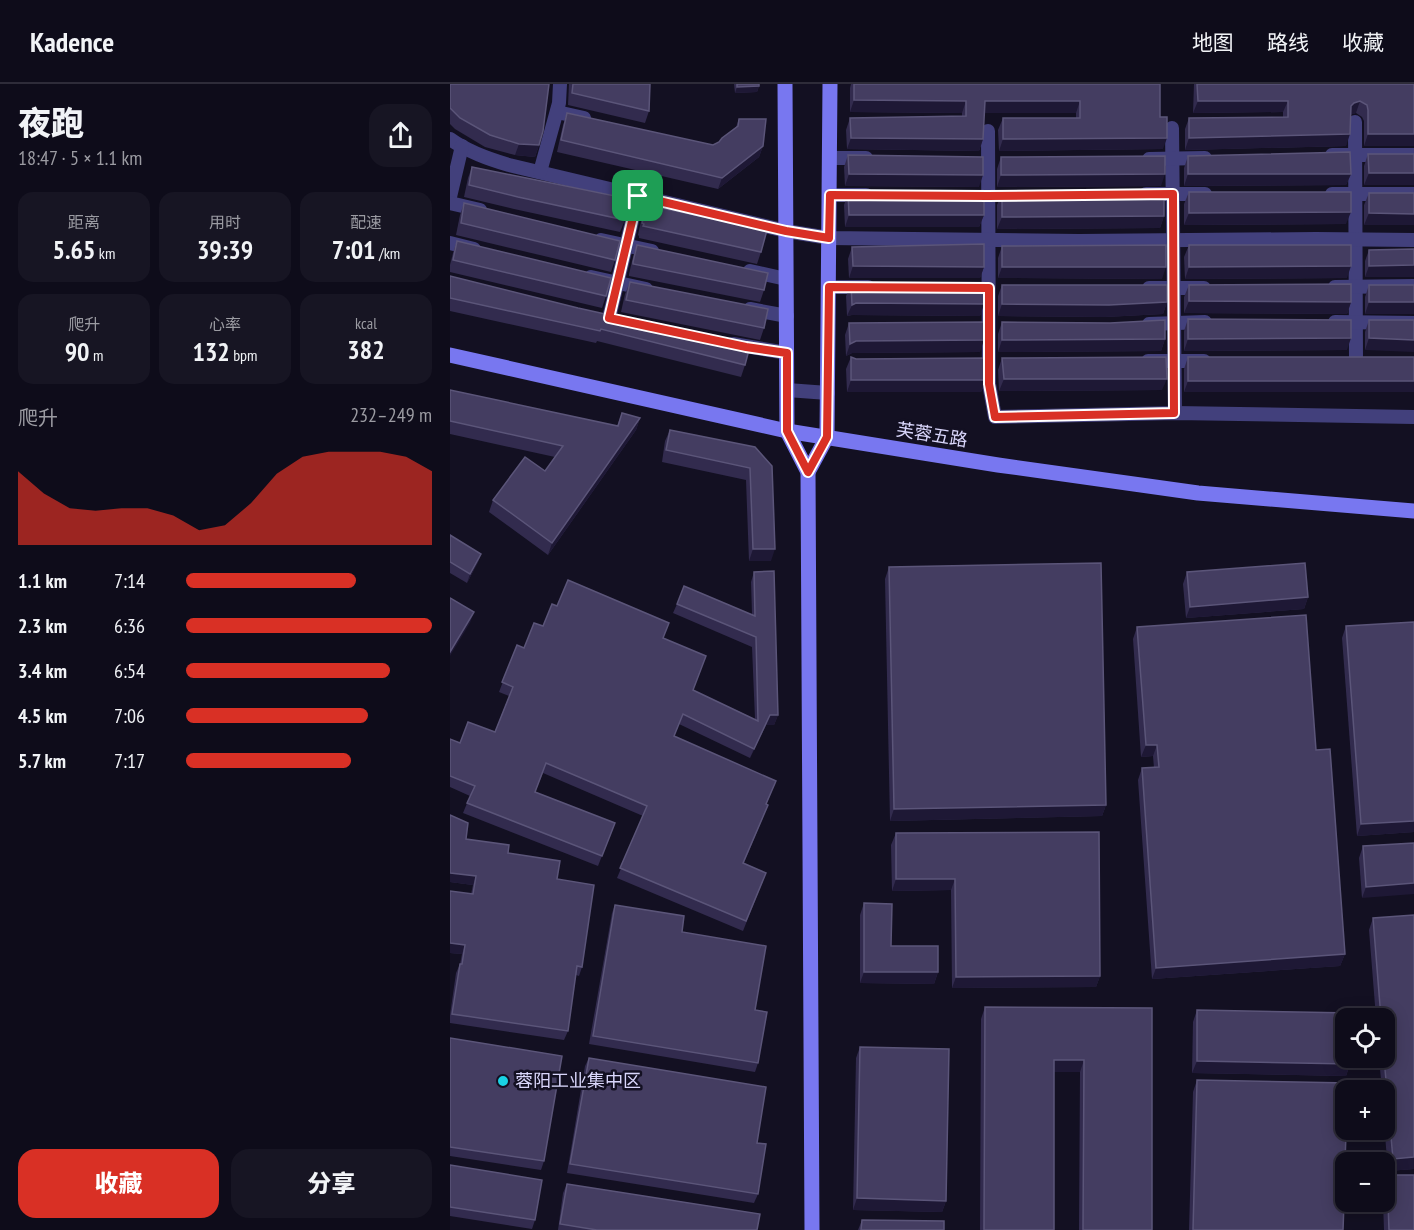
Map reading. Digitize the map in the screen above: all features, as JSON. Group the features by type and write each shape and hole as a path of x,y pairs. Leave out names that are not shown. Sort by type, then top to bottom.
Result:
{"street":[{"path":"540,172 560,103 560,84"},
{"path":"785,84 787,431 808,472 812,1230"},
{"path":"808,472 827,437 830,84"},
{"path":"557,112 601,122"},
{"path":"1355,122 1356,359"},
{"path":"1172,128 1174,413"},
{"path":"988,131 989,384 995,417 1174,413 1414,417"},
{"path":"450,197 456,143 490,159 540,172 786,231 829,238 1414,240"},
{"path":"1321,155 1414,154"},
{"path":"830,158 875,159"},
{"path":"1138,159 1218,158"},
{"path":"1127,195 1219,194"},
{"path":"1321,194 1414,194"},
{"path":"830,195 875,195"},
{"path":"609,318 638,196"},
{"path":"450,203 494,213"},
{"path":"593,238 660,253"},
{"path":"450,243 483,251"},
{"path":"741,269 786,279"},
{"path":"573,273 662,292"},
{"path":"1322,287 1414,286"},
{"path":"829,287 886,287"},
{"path":"1139,288 1220,288"},
{"path":"741,307 787,316"},
{"path":"1140,324 1220,322"},
{"path":"1322,322 1414,323"},
{"path":"723,342 787,353"},
{"name":"芙蓉五路","path":"450,355 787,431 998,465 1198,493 1414,511"},
{"path":"1140,361 1220,360"},
{"path":"787,390 828,393"}],"building":[{"path":"450,84 549,84 539,145 519,144 490,135 460,118 450,108"},
{"path":"573,84 650,84 649,111 572,93"},
{"path":"737,84 759,84 759,86 737,87"},
{"path":"854,84 1160,84 1160,117 1167,117 1167,138 1003,139 1003,118 1080,118 1080,101 985,101 983,139 851,138 850,118 966,116 966,101 854,100"},
{"path":"1197,84 1414,84 1414,134 1368,134 1367,105 1360,101 1351,106 1350,134 1189,138 1189,118 1288,117 1288,101 1198,101"},
{"path":"567,113 713,145 738,126 739,119 766,119 763,146 722,178 561,140"},
{"path":"1350,152 1351,174 1188,174 1188,156"},
{"path":"1368,154 1414,154 1414,173 1369,173"},
{"path":"848,155 983,157 983,175 849,174"},
{"path":"1165,156 1165,174 1001,175 1001,157"},
{"path":"472,167 630,199 625,220 469,185"},
{"path":"1164,192 1164,216 1002,217 1002,193"},
{"path":"1189,192 1351,192 1351,212 1189,213"},
{"path":"848,193 984,193 984,215 849,215"},
{"path":"1369,193 1414,193 1414,214 1369,213"},
{"path":"464,203 620,241 615,260 461,223"},
{"path":"647,205 767,230 761,252 643,226"},
{"path":"457,241 611,278 606,296 453,260"},
{"path":"984,244 984,267 853,266 852,247"},
{"path":"637,245 768,273 764,290 633,264"},
{"path":"1166,245 1166,267 1002,267 1002,246"},
{"path":"1189,245 1351,245 1351,266 1189,267"},
{"path":"1414,249 1414,265 1369,266 1369,250"},
{"path":"450,276 578,308 750,346 745,365 601,329 600,331 450,298"},
{"path":"630,282 768,309 764,328 626,300"},
{"path":"851,284 984,285 984,304 856,303 852,305"},
{"path":"1351,284 1351,302 1189,301 1189,285"},
{"path":"1002,285 1167,285 1167,302 1109,305 1002,304"},
{"path":"1369,285 1414,285 1414,302 1369,302"},
{"path":"1188,319 1351,320 1351,338 1188,339"},
{"path":"1165,320 1165,339 1002,340 1002,322 1110,323"},
{"path":"1369,320 1414,320 1414,340 1369,338"},
{"path":"984,322 984,340 856,341 850,344 849,323"},
{"path":"851,357 856,359 984,358 986,380 851,380"},
{"path":"1166,357 1167,379 1004,379 1002,358"},
{"path":"1188,357 1414,357 1414,381 1188,381"},
{"path":"450,390 618,426 622,413 640,418 552,543 493,500 525,457 545,471 563,446 450,421"},
{"path":"670,430 755,447 772,466 775,549 753,549 750,468 666,450"},
{"path":"450,535 481,554 470,574 450,562"},
{"path":"1101,563 1106,805 894,809 889,567"},
{"path":"1305,563 1308,597 1190,607 1187,572"},
{"path":"774,571 778,715 770,715 754,749 683,714 674,736 776,781 743,863 766,873 746,921 620,868 647,806 546,763 535,792 615,823 602,856 467,803 475,786 450,776 450,739 460,743 468,722 495,732 513,687 502,682 517,645 524,648 534,623 543,626 552,604 557,606 568,580 669,623 663,638 706,656 693,690 758,721 756,637 677,604 684,586 755,616 754,572"},
{"path":"450,598 474,612 450,652"},
{"path":"1306,615 1316,750 1330,749 1345,954 1156,968 1142,768 1159,767 1157,745 1146,745 1137,627"},
{"path":"1414,622 1414,821 1361,824 1346,626"},
{"path":"450,815 468,823 466,839 509,845 508,853 560,861 557,879 594,885 582,967 577,966 568,1031 452,1014 465,945 450,943 450,891 473,894 476,876 450,873"},
{"path":"1099,832 1100,976 956,977 955,879 896,879 896,833"},
{"path":"1414,843 1414,883 1366,887 1363,846"},
{"path":"864,903 892,904 891,946 938,946 938,972 864,972"},
{"path":"615,905 684,916 682,932 766,946 755,1010 767,1012 758,1063 593,1036"},
{"path":"1414,915 1414,1157 1395,1159 1395,1152 1392,1152 1391,1140 1395,1140 1395,1080 1386,1080 1385,1068 1395,1068 1395,1008 1380,1008 1373,918"},
{"path":"985,1007 1152,1008 1152,1230 1083,1230 1084,1060 1054,1060 1054,1230 984,1230"},
{"path":"1197,1010 1335,1013 1335,1064 1197,1061"},
{"path":"450,1038 562,1056 544,1161 450,1147"},
{"path":"860,1047 949,1049 946,1201 857,1198"},
{"path":"589,1058 766,1087 757,1143 766,1144 758,1194 570,1164"},
{"path":"1197,1080 1335,1083 1335,1140 1346,1140 1345,1152 1335,1152 1335,1212 1344,1212 1343,1230 1193,1230"},
{"path":"450,1165 542,1180 535,1220 450,1207"},
{"path":"1395,1175 1414,1175 1414,1230 1389,1230 1388,1212 1395,1212"},
{"path":"567,1184 760,1214 757,1230 597,1230 560,1224"},
{"path":"862,1220 944,1221 944,1230 861,1230"}],"place":[{"name":"蓉阳工业集中区","path":"503,1081"}],"route":[{"path":"1173,194 1174,413 995,417 989,384 989,288 829,287 827,437 808,472 787,431 787,353 746,347 609,318 638,196 786,231 829,238 830,195 1173,194"}]}
